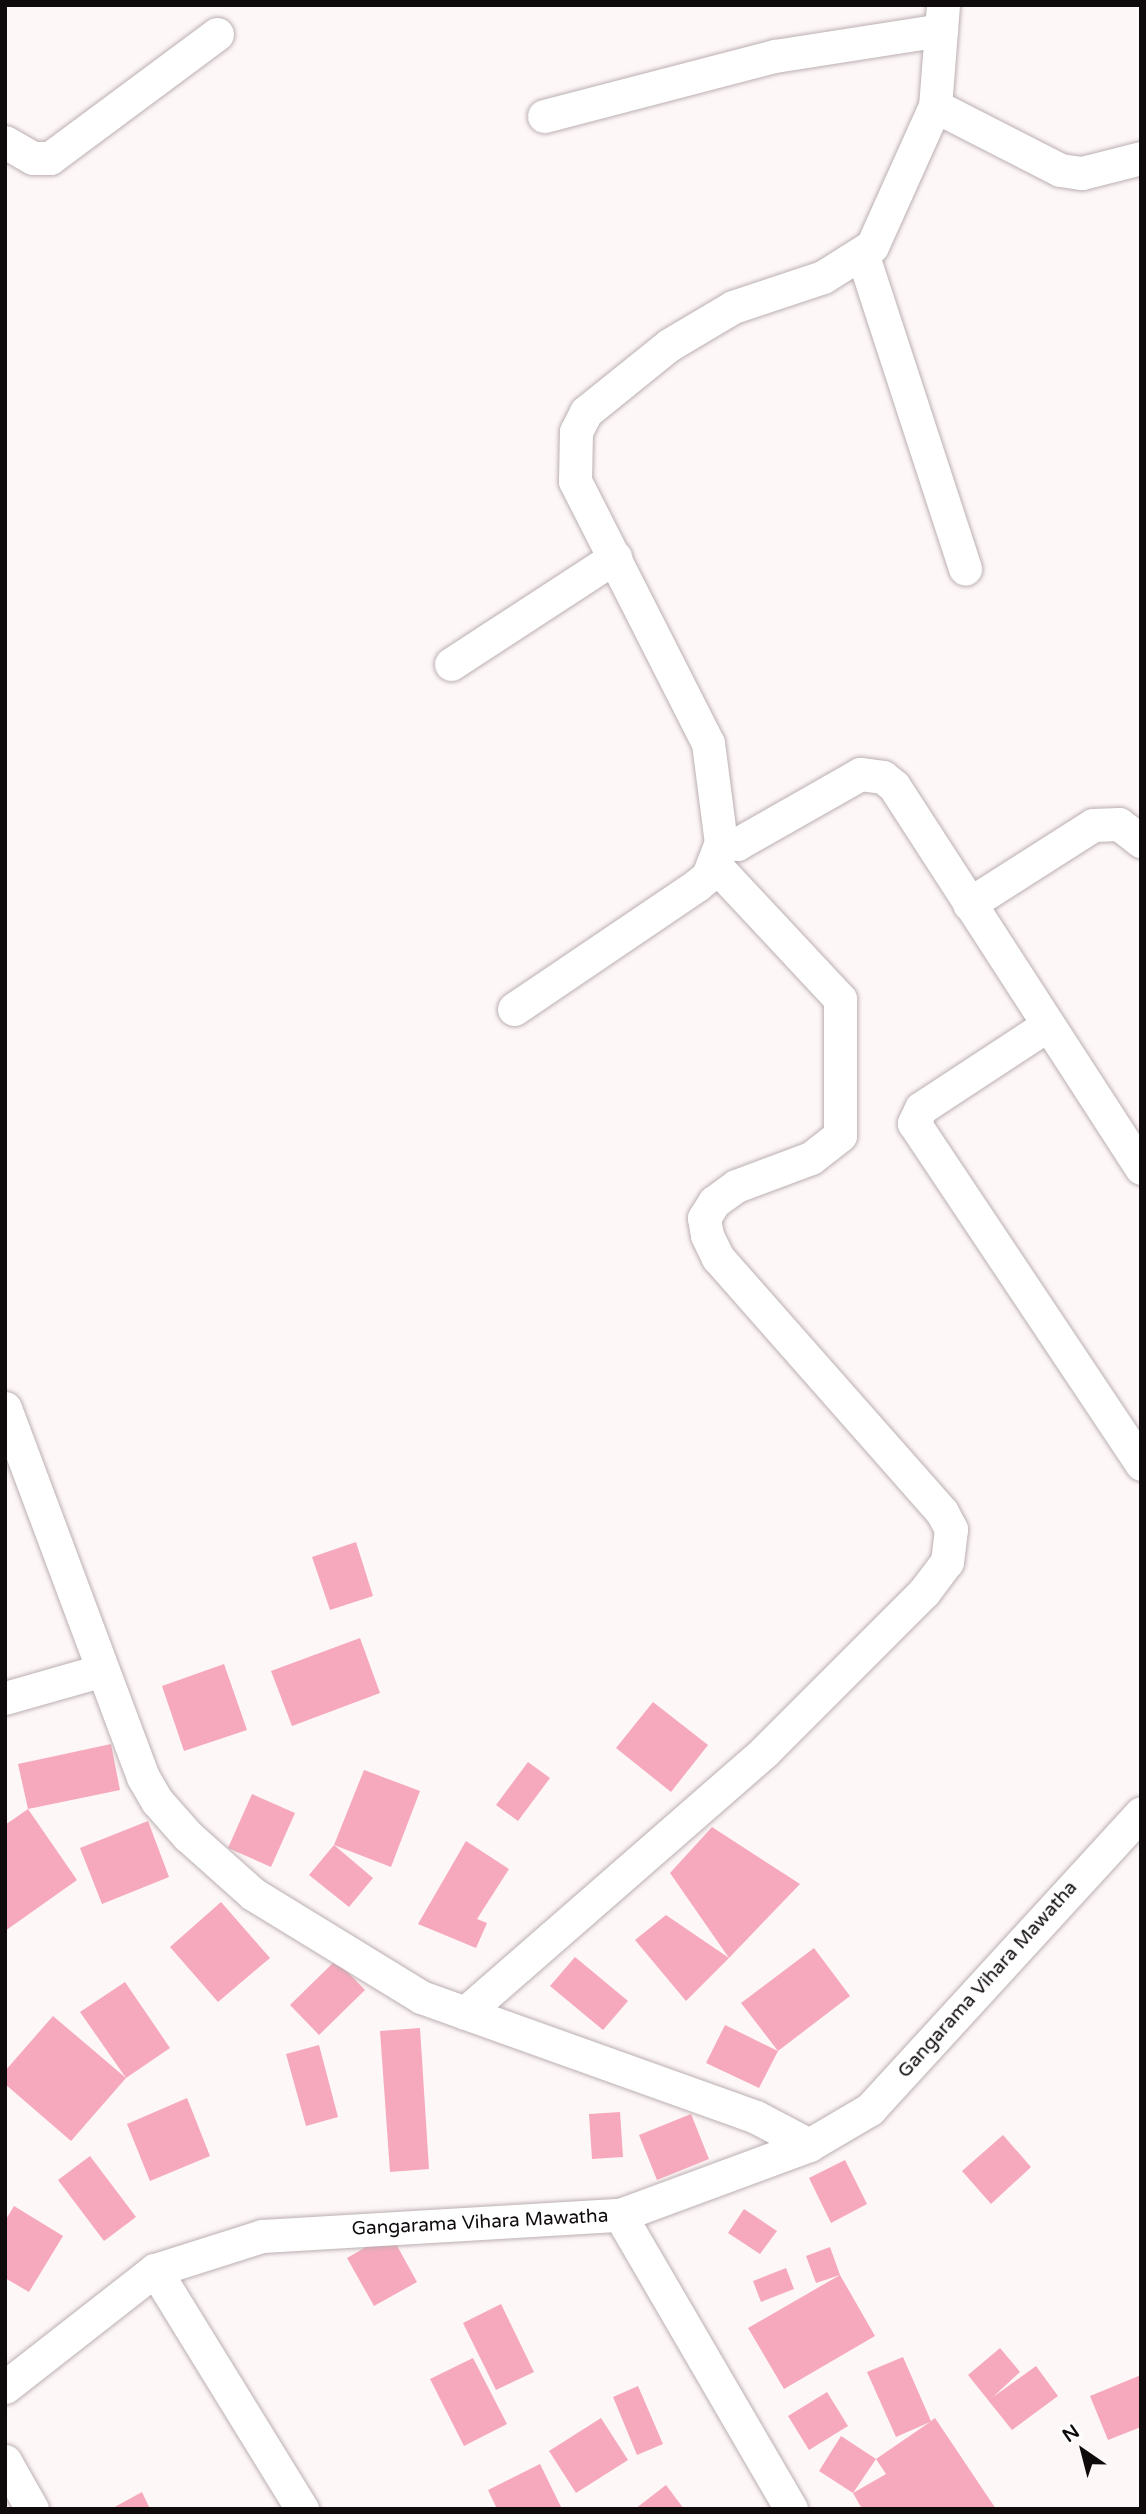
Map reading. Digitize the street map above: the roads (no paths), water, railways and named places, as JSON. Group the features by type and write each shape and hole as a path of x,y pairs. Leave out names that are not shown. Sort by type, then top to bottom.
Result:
{"street":[{"path":"465,2013 765,1751 924,1592 947,1562 951,1529 942,1512 718,1258 707,1234 704,1218 725,1194 811,1158 841,1135 840,999 717,853 708,743 575,481 576,432 586,412 669,345 733,307 823,277 872,246 935,106 942,18 775,56 544,116"},
{"path":"5,142 26,155 50,158 217,34"},
{"path":"935,106 1060,170 1082,173 1141,158"},
{"path":"862,253 965,569"},
{"path":"451,664 615,557"},
{"path":"514,1009 697,885 717,853 860,774 871,772 894,786 1046,1026 1141,1168"},
{"path":"969,904 1093,825 1119,824 1141,841"},
{"path":"1046,1026 921,1108 914,1123 1141,1464"},
{"path":"5,1408 100,1671 142,1777 157,1801 188,1836 253,1894 329,1944 421,1997 756,2117 809,2145"},
{"path":"5,1698 100,1671"},
{"name":"Gangarama Vihara Mawatha","path":"5,2387 155,2270 262,2236 620,2215 809,2145 870,2109 1141,1813"},
{"path":"620,2215 791,2509"},
{"path":"155,2270 302,2509"},
{"path":"5,2461 32,2509"}]}
